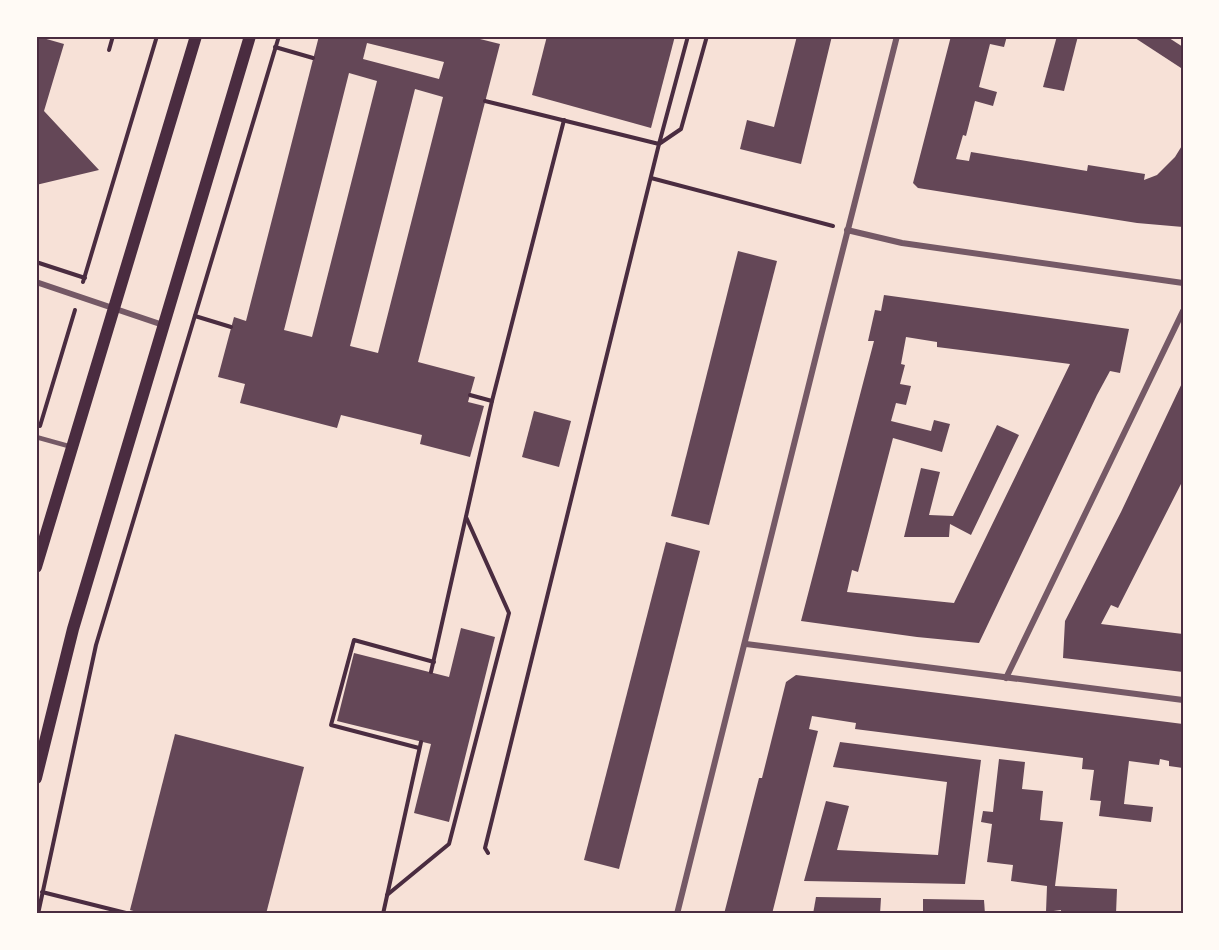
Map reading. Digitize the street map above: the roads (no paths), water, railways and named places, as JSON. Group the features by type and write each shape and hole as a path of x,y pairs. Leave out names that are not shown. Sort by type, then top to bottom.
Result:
{"main road":[{"path":"36,567 196,36"},
{"path":"36,778 73,629 250,36"}],"street":[{"path":"676,914 746,644 897,36"},
{"path":"847,230 902,243 1183,283"},
{"path":"36,282 163,326"},
{"path":"1006,678 1183,310"},
{"path":"746,644 1183,700"}],"lane":[{"path":"37,437 72,447"}]}
